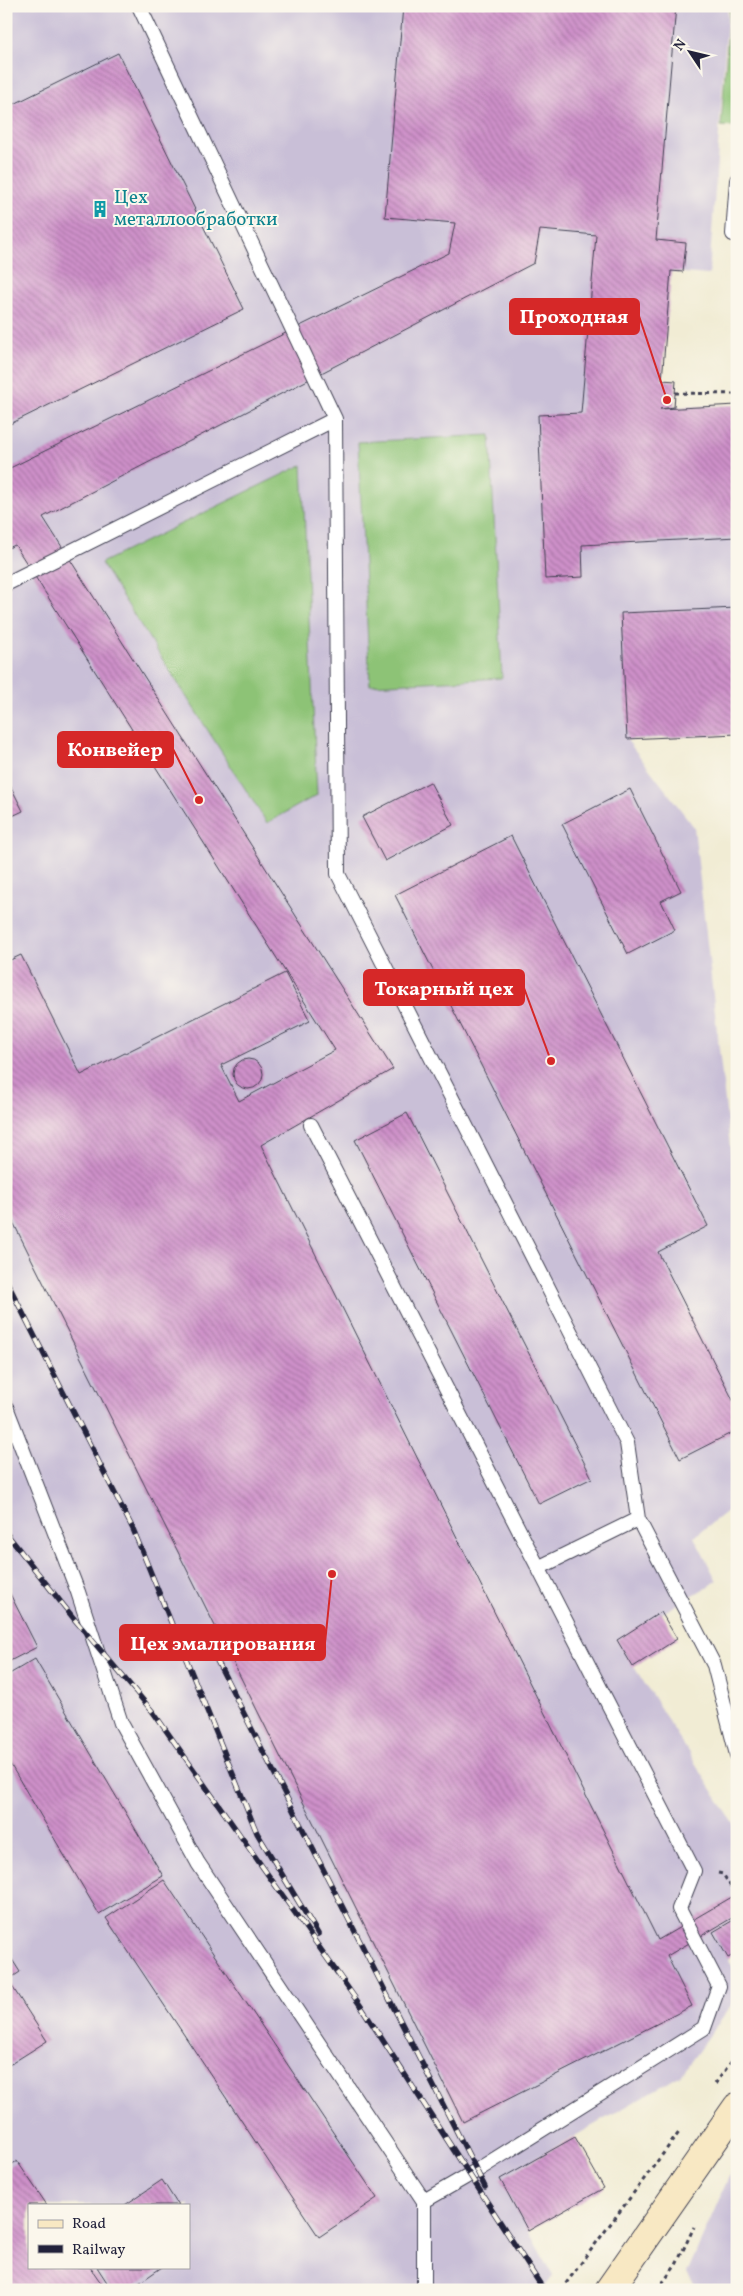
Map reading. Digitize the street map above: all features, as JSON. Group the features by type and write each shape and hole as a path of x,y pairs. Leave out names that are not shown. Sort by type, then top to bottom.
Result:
{"street":[{"path":"609,2290 737,2106"}],"lane":[{"path":"140,6 335,419 338,874 627,1442 638,1519 714,1665 737,1755"},
{"path":"737,180 733,234 737,235"},
{"path":"6,584 335,419"},
{"path":"311,1125 694,1871 679,1909 718,1986 704,2028 476,2172 424,2201"},
{"path":"6,1407 78,1592 121,1723 198,1862 424,2201 424,2290"},
{"path":"538,1568 638,1519"}],"path":[{"path":"675,394 737,394"},
{"path":"713,2086 737,2054"},
{"path":"561,2290 684,2125"}],"shaded area":[{"path":"6,6 728,6 709,275 671,272 662,379 676,381 674,407 737,405 737,734 627,740 694,827 737,1208 737,1503 694,1537 717,1581 617,1640 737,1829 737,1953 728,1958 737,1975 737,1997 681,2075 500,2179 553,2276 543,2290 6,2290"},
{"path":"737,2158 737,2290 697,2290 687,2273"}],"green space":[{"path":"730,6 737,6 737,67 733,127 721,126"},
{"path":"490,435 502,678 370,685 358,442"},
{"path":"302,465 317,795 267,823 101,563"}],"building":[{"path":"403,6 676,6 656,240 686,243 683,272 671,271 662,380 676,381 674,407 660,409 737,405 737,537 582,545 583,577 545,579 538,415 581,413 596,235 540,230 534,263 43,517 393,1069 261,1145 658,1940 737,1894 737,1915 667,1956 692,2006 463,2122 6,1208 6,962 21,955 81,1075 285,973 310,1021 221,1065 239,1101 335,1050 15,545 6,549 6,470 449,253 455,223 385,217"},
{"name":"Цех металлообработки","path":"118,53 244,309 6,426 6,108"},
{"path":"737,608 737,734 627,739 621,613"},
{"path":"6,777 23,811 6,819"},
{"path":"430,782 453,825 385,861 362,817"},
{"path":"630,789 681,891 661,901 675,930 628,954 562,824"},
{"path":"511,836 708,1226 658,1252 737,1408 737,1430 680,1459 395,895"},
{"path":"248,1059 254,1060 262,1068 262,1080 254,1088 248,1089 242,1088 234,1080 233,1074 234,1068 242,1060"},
{"path":"407,1113 592,1478 539,1504 355,1140"},
{"path":"6,1586 37,1647 6,1663"},
{"path":"661,1612 677,1639 633,1667 617,1640"},
{"path":"35,1659 163,1876 99,1914 6,1757 6,1676"},
{"path":"164,1880 377,2198 319,2237 106,1918"},
{"path":"737,1918 737,1953 728,1958 713,1932"},
{"path":"6,1950 20,1972 8,1980 47,2041 6,2067"},
{"path":"575,2137 604,2188 528,2231 500,2179"},
{"path":"17,2161 46,2204 28,2204 28,2268 91,2268 106,2290 6,2290 6,2168"},
{"path":"162,2180 177,2204 126,2204"},
{"path":"98,2268 161,2268 129,2290 112,2290"}],"railway":[{"path":"6,1280 133,1529 257,1833 318,1934"},
{"path":"6,1533 75,1620 153,1712 360,2005 544,2290"},
{"path":"206,1639 485,2187"}],"place":[{"name":"Цех металлообработки","path":"100,209"},
{"name":"Проходная","path":"667,400"},
{"name":"Конвейер","path":"199,800"},
{"name":"Токарный цех","path":"551,1061"},
{"name":"Цех эмалирования","path":"332,1574"}]}
